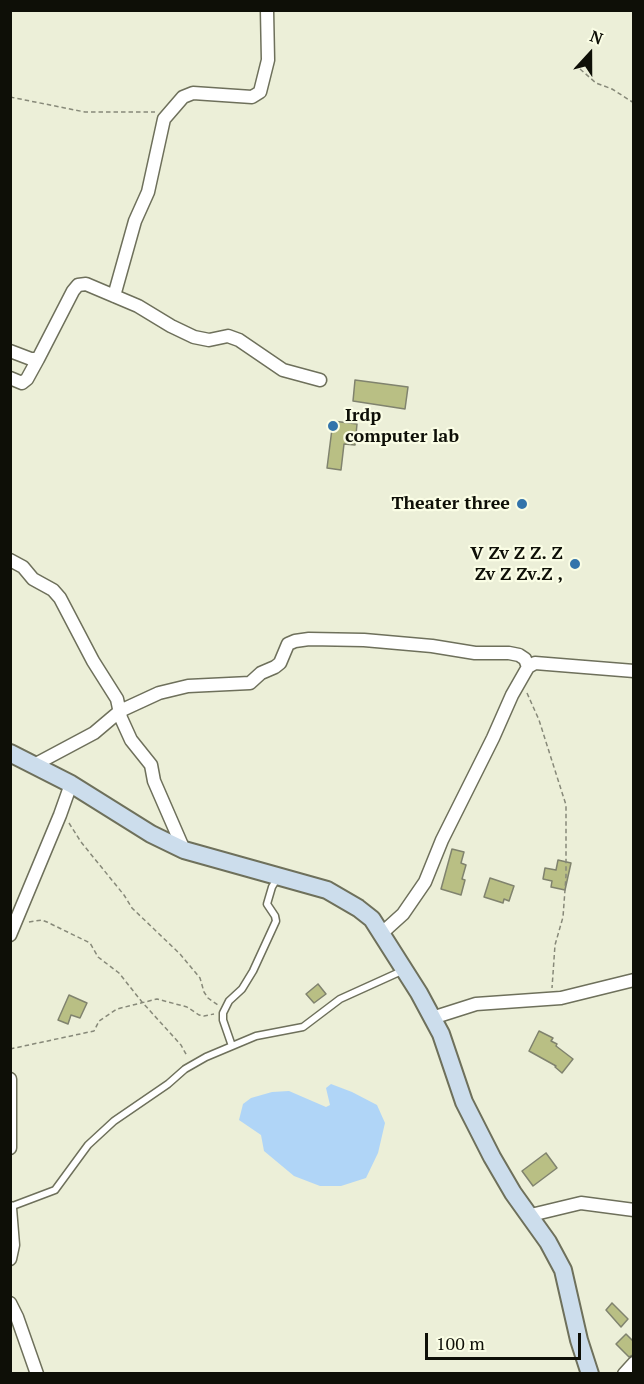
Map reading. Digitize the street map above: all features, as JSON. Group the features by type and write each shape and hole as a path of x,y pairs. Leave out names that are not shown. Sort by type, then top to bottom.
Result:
{"street":[{"path":"114,296 135,221 148,192 164,119 183,97 193,93 252,97 260,92 268,60 267,10"},
{"path":"10,378 22,383 27,379 73,291 78,285 86,284 94,285 138,306 194,337 209,340 228,336 239,340 283,370 320,380"},
{"path":"10,351 31,359 38,359"},
{"path":"10,560 23,567 33,579 53,590 60,598 117,699 121,718 131,740 151,765 154,781 184,850"},
{"path":"34,765 94,733 120,711 143,699 174,688 250,683 280,663 288,644 295,641 364,640 432,646 475,653 509,653 525,659 526,670"},
{"path":"382,933 403,914 425,882 442,840 526,670 535,663 633,671"},
{"path":"12,751 71,784 151,834 184,850 327,890 372,919 405,970 441,1034 464,1102 492,1157 513,1193 531,1215 563,1270 579,1340 590,1374"},
{"path":"13,930 71,784"},
{"path":"432,1018 476,1004 580,995 633,980"},
{"path":"10,1079 10,1149"},
{"path":"531,1215 581,1203 633,1210"},
{"path":"10,1208 13,1245 10,1259"},
{"path":"10,1303 24,1333 37,1373"},
{"path":"624,1374 633,1363"}],"lane":[{"path":"232,1046 223,1012 229,1000 254,972 265,948 276,921 267,904 267,898 279,877"},
{"path":"10,1208 55,1190 88,1145 114,1120 192,1065 256,1036 303,1027 340,999 405,970"}],"path":[{"path":"580,69 596,83 612,88 633,103"},
{"path":"11,98 85,112 170,111"},
{"path":"526,670 528,694 567,805 563,917 555,945 552,998"},
{"path":"62,811 81,842 132,908 180,954 200,978 208,998 223,1012"},
{"path":"13,930 42,920 79,936 90,944 98,957 115,968 181,1045 192,1065"},
{"path":"10,1049 94,1031 99,1021 117,1009 157,999 187,1007 204,1016 223,1012"}],"water":[{"path":"331,1084 377,1105 385,1123 378,1153 366,1178 341,1186 320,1186 294,1176 264,1151 261,1135 239,1120 243,1104 251,1098 272,1092 289,1091 326,1107 330,1105 326,1088"}],"building":[{"path":"355,380 408,387 405,409 353,401"},
{"path":"333,421 357,424 355,445 344,444 341,470 327,468"},
{"path":"452,849 464,852 461,863 466,865 462,879 465,880 461,895 441,889"},
{"path":"558,860 571,863 565,890 551,887 552,881 543,879 545,868 556,870"},
{"path":"490,878 514,886 509,901 504,899 503,903 484,897"},
{"path":"318,984 326,994 314,1003 306,994"},
{"path":"69,995 87,1003 80,1018 71,1015 68,1024 58,1020"},
{"path":"539,1031 553,1038 551,1041 573,1059 562,1073 556,1066 529,1051"},
{"path":"546,1153 557,1168 533,1186 522,1171"},
{"path":"612,1303 628,1319 621,1327 606,1310"},
{"path":"626,1334 633,1341 633,1355 629,1357 616,1344"}],"place":[{"name":"Irdp computer lab","path":"333,426"},
{"name":"Theater three","path":"522,504"},
{"name":"V Zv Z Z. Z Zv Z Zv.Z ,","path":"575,564"}]}
